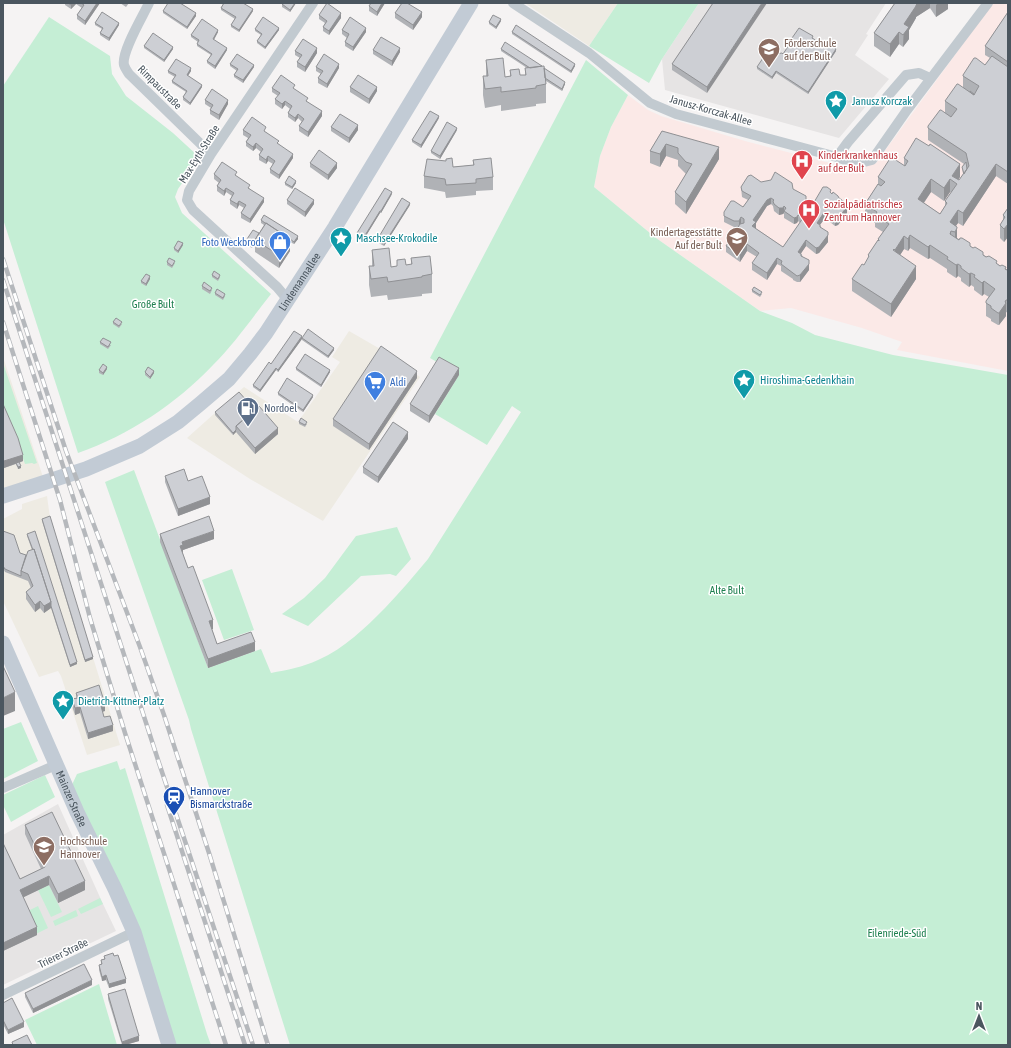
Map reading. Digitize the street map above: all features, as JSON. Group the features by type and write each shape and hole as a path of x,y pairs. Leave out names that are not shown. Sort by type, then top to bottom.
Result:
{"street":[{"name":"Rimpaustraße","path":"149,3 128,46 124,57 124,66 129,74 211,154"},
{"name":"Max-Eyth-Straße","path":"288,300 277,287 193,210 187,200 189,191 211,154 314,3"},
{"name":"Lindemannallee","path":"3,496 97,465 140,446 178,422 229,379 250,354 288,300 335,227 471,3"},
{"name":"Janusz-Korczak-Allee","path":"513,3 589,53 650,103 660,108 683,116 837,157 856,164 872,160 930,78 988,3"},
{"path":"837,157 848,142 906,75 919,73 930,78"},
{"name":"Mainzer Straße","path":"3,643 77,812 115,889 134,932 169,1045"},
{"path":"3,788 56,765"},
{"name":"Trierer Straße","path":"3,995 134,932"}],"shaded area":[{"path":"525,3 618,3 589,46"},
{"name":"Förderschule auf der Bult","path":"699,3 886,3 866,34 868,35 855,55 889,79 839,138 665,90 662,59"},
{"name":"Kinderkrankenhaus auf der Bult","path":"993,3 1008,3 1008,371 897,350 902,342 862,328 791,308 760,311 656,238 594,187 600,156 611,127 628,95 648,110 661,116 745,141 853,169 876,163"},
{"path":"349,331 382,350 420,377 323,521 250,479 187,438 244,387 298,422 340,362 332,357"},
{"path":"3,357 45,483 3,496"},
{"path":"47,496 50,518 120,745 87,755 61,676 58,671 39,677 3,601 3,519 22,509 22,504"},
{"name":"Hochschule Hannover","path":"58,804 116,931 3,985 3,835"}],"green space":[{"path":"618,3 699,3 662,59 649,83 589,46"},
{"name":"Große Bult","path":"49,17 110,56 112,74 126,96 173,133 198,156 198,160 178,189 175,197 182,213 271,294 221,357 183,393 151,417 133,428 97,446 78,453 3,219 3,86"},
{"name":"Alte Bult","path":"586,60 628,95 611,127 600,156 594,187 656,238 760,311 792,323 815,335 893,355 1008,375 1008,1045 290,1045 189,720 105,482 134,470 208,668 261,649 271,673 295,668 337,650 362,630 391,602 428,559 521,412 512,406 487,445 435,414 459,375 430,358"},
{"path":"3,363 37,463 34,464 25,464 3,408"},
{"path":"397,527 411,559 396,576 390,574 361,576 308,626 282,614 304,598 325,578 356,536"},
{"path":"232,569 254,630 224,640 202,580"},
{"path":"21,722 38,761 3,779 3,729"},
{"path":"117,761 120,770 125,768 211,1045 171,1045 71,787 77,774"},
{"path":"45,775 55,797 11,822 3,805 3,795"},
{"path":"49,885 62,912 51,917 38,890"},
{"path":"100,898 103,904 81,914 78,909"},
{"path":"38,906 48,928 36,934 26,912"},
{"path":"76,910 78,916 55,926 53,921"},
{"path":"99,984 117,1045 37,1045 25,1020"}],"building":[{"path":"81,3 97,3 85,21 77,15 84,5"},
{"path":"168,3 180,3 196,13 187,27 163,11"},
{"path":"224,3 243,3 253,9 239,30 231,25 236,17 221,8"},
{"path":"295,3 290,10 282,4"},
{"path":"327,3 341,13 329,31 323,27 327,21 319,15"},
{"path":"371,3 382,3 377,12 369,6"},
{"path":"402,3 407,3 422,12 413,25 395,13"},
{"path":"713,3 762,3 707,87 672,64"},
{"path":"895,3 918,3 904,24 909,27 903,35 899,32 890,44 874,33"},
{"path":"102,12 119,23 109,38 100,33 103,28 95,23"},
{"path":"1008,12 1008,62 985,46"},
{"path":"493,15 501,19 496,27 489,22"},
{"path":"263,17 279,28 265,47 257,41 262,34 255,29"},
{"path":"350,17 366,28 353,47 345,42 349,34 342,30"},
{"path":"202,19 218,30 213,39 227,48 215,66 207,61 212,54 197,44 199,40 191,35"},
{"path":"516,25 575,64 571,71 512,32"},
{"path":"799,28 813,36 812,38 824,46 826,42 836,49 808,92 776,71 772,77 757,67 769,49 777,54 783,54"},
{"path":"153,33 173,47 164,60 144,46"},
{"path":"381,37 400,48 392,61 373,50"},
{"path":"303,39 317,48 305,67 297,62 302,55 295,51"},
{"path":"505,42 542,66 530,68 501,49"},
{"path":"237,54 254,65 243,80 234,75 238,69 230,64"},
{"path":"324,54 339,64 327,84 318,78 323,71 316,67"},
{"path":"992,56 1008,67 1008,172 996,164 963,213 958,210 950,222 957,228 955,232 951,231 950,234 959,240 962,238 970,243 970,246 973,248 975,247 983,252 983,255 986,257 989,256 997,261 996,263 1000,266 1002,265 1006,267 1005,269 1007,270 1008,268 1008,300 1006,300 1006,303 998,313 986,303 995,289 984,281 982,283 974,277 975,275 971,273 969,274 961,268 961,266 958,264 956,265 947,259 948,257 930,245 928,247 910,235 908,239 904,236 895,250 893,250 916,266 891,304 852,279 862,264 864,265 869,256 868,255 878,240 879,241 878,239 889,224 875,215 877,212 865,204 878,184 881,186 885,182 878,177 891,157 905,166 908,161 904,158 916,138 929,146 930,144 960,164 952,176 959,180 969,166 966,153 928,128 928,126 940,110 951,117 957,109 945,101 957,84 974,95 979,86 963,75 974,58 985,65","holes":["931,179 944,188 950,179 957,184 945,201 947,203 940,214 918,199"]},
{"path":"503,58 505,77 511,76 510,70 519,69 520,75 526,75 525,68 544,66 546,84 536,86 536,88 501,92 501,87 485,89 483,76 488,76 486,60"},
{"path":"176,59 191,68 187,75 202,85 190,103 183,97 187,91 172,81 176,75 168,71"},
{"path":"544,68 565,82 562,89 545,78"},
{"path":"281,75 295,85 293,88 308,98 306,101 322,111 308,132 299,126 304,119 298,114 295,118 288,113 292,106 285,101 282,104 275,99 280,93 272,88"},
{"path":"358,75 377,87 369,99 350,87"},
{"path":"212,89 228,100 219,115 210,110 213,105 205,100"},
{"path":"430,111 439,116 421,145 412,140"},
{"path":"340,114 358,125 349,138 331,127"},
{"path":"252,117 266,127 264,131 279,141 277,143 293,154 279,175 270,169 275,161 268,156 266,160 259,155 263,149 256,143 253,147 246,142 251,135 243,130"},
{"path":"447,122 457,128 440,156 431,151"},
{"path":"662,131 719,147 686,202 675,192 692,164 686,162 678,153 678,148 666,144 660,154 650,151"},
{"path":"319,150 337,163 328,175 310,163"},
{"path":"452,158 453,167 474,165 473,160 491,158 493,177 476,179 476,183 446,185 445,179 424,176 427,159 446,161 446,159"},
{"path":"222,162 237,172 235,175 250,185 248,188 264,198 250,219 241,213 246,205 239,201 237,204 230,200 234,193 226,188 224,191 217,186 221,180 214,174"},
{"path":"966,162 967,169 964,174 962,167"},
{"path":"775,172 792,183 793,189 806,196 806,200 813,204 823,187 827,187 831,190 830,192 832,194 833,192 846,203 847,207 835,220 825,211 817,223 828,232 828,235 819,247 816,248 806,240 798,252 801,256 809,260 809,264 800,275 797,276 781,264 782,261 777,258 767,273 752,263 759,253 747,244 740,255 726,246 740,224 744,223 744,219 741,217 739,221 734,221 724,216 724,212 731,201 734,201 743,207 751,196 742,191 741,187 748,176 751,175 761,182 771,180","holes":["771,198 774,200 774,204 779,208 783,208 784,206 786,208 784,211 794,218 798,215 803,218 783,247 752,226 756,222 753,220 767,200"]},
{"path":"289,176 296,181 292,187 285,183"},
{"path":"295,188 314,200 305,212 287,200"},
{"path":"385,188 392,192 364,237 357,233"},
{"path":"402,198 410,203 384,244 377,240"},
{"path":"1008,208 1008,224 1004,229 1000,225 1005,217 1003,215"},
{"path":"264,215 298,236 294,242 261,220"},
{"path":"266,223 290,239 279,255 255,240"},
{"path":"253,230 259,233 252,246 245,242"},
{"path":"178,241 183,243 178,251 174,248"},
{"path":"389,248 391,267 397,266 397,260 405,259 406,265 412,264 411,258 430,256 432,274 388,282 387,277 371,279 369,266 374,266 372,250"},
{"path":"169,258 175,261 172,266 167,262"},
{"path":"214,271 220,275 218,279 212,275"},
{"path":"146,274 150,276 146,284 141,281"},
{"path":"204,282 212,288 210,291 202,286"},
{"path":"754,287 762,292 760,295 752,290"},
{"path":"217,289 225,294 223,298 215,293"},
{"path":"116,318 122,322 119,326 113,322"},
{"path":"308,329 334,348 328,356 302,338"},
{"path":"294,331 302,336 278,370 276,368 260,390 253,385 269,362 271,364"},
{"path":"103,338 111,342 108,347 100,342"},
{"name":"Aldi","path":"381,346 417,371 369,444 333,419"},
{"path":"305,354 330,370 321,385 296,368"},
{"path":"439,357 459,368 429,416 410,404"},
{"path":"103,364 107,367 103,373 99,370"},
{"path":"148,367 154,371 150,377 145,372"},
{"path":"287,378 313,395 303,410 278,393"},
{"path":"239,392 255,410 236,426 236,430 233,433 215,412"},
{"path":"3,404 18,438 23,455 4,461 3,459"},
{"path":"259,406 278,428 255,448 236,426"},
{"path":"301,418 307,422 305,425 299,422"},
{"path":"393,422 408,432 378,477 363,467"},
{"path":"19,462 21,466 18,467 16,463"},
{"path":"184,469 188,481 202,476 210,497 178,509 165,476"},
{"path":"50,516 93,657 85,660 42,519"},
{"path":"209,516 214,531 182,542 183,545 180,546 188,568 193,566 213,620 209,621 217,644 251,632 255,642 208,659 160,534"},
{"path":"3,531 14,535 20,553 26,555 21,576 5,569 3,566"},
{"path":"35,531 77,662 70,665 34,549 33,550 27,534"},
{"path":"34,549 51,602 44,606 40,601 35,605 26,592 33,586 28,574 21,571 28,551"},
{"path":"3,666 15,692 3,698"},
{"path":"99,685 105,704 101,706 104,717 110,716 113,725 88,733 80,707 75,708 72,699 78,698 76,693"},
{"path":"52,812 85,881 58,894 49,876 20,890 37,927 3,943 3,843 20,879 45,867 25,825"},
{"path":"113,953 114,956 118,955 126,979 109,984 106,975 102,977 99,965 102,964 101,960 105,959 104,956"},
{"path":"84,964 92,980 33,1009 25,993"},
{"path":"125,989 139,1036 122,1042 108,994"},
{"path":"12,998 24,1022 8,1030 3,1020 3,1003"},
{"path":"27,1035 32,1045 13,1045 12,1042"}],"railway":[{"path":"3,259 66,451 164,715 209,853 268,1045"},
{"path":"3,280 159,763 253,1045"},
{"path":"3,322 60,500 90,618 125,733 226,1045"},
{"path":"167,805 245,1045"}],"place":[{"name":"Förderschule auf der Bult","path":"769,68"},
{"name":"Janusz Korczak","path":"836,120"},
{"name":"Kinderkrankenhaus auf der Bult","path":"802,180"},
{"name":"Sozialpädiatrisches Zentrum Hannover","path":"809,230"},
{"name":"Maschsee-Krokodile","path":"341,258"},
{"name":"Kindertagesstätte Auf der Bult","path":"737,258"},
{"name":"Foto Weckbrodt","path":"280,262"},
{"name":"Hiroshima-Gedenkhain","path":"744,400"},
{"name":"Aldi","path":"375,402"},
{"name":"Nordoel","path":"248,428"},
{"name":"Dietrich-Kittner-Platz","path":"63,720"},
{"name":"Hannover Bismarckstraße","path":"174,816"},
{"name":"Hochschule Hannover","path":"44,866"}],"park label":[{"name":"Eilenriede-Süd","path":"897,933"}]}
